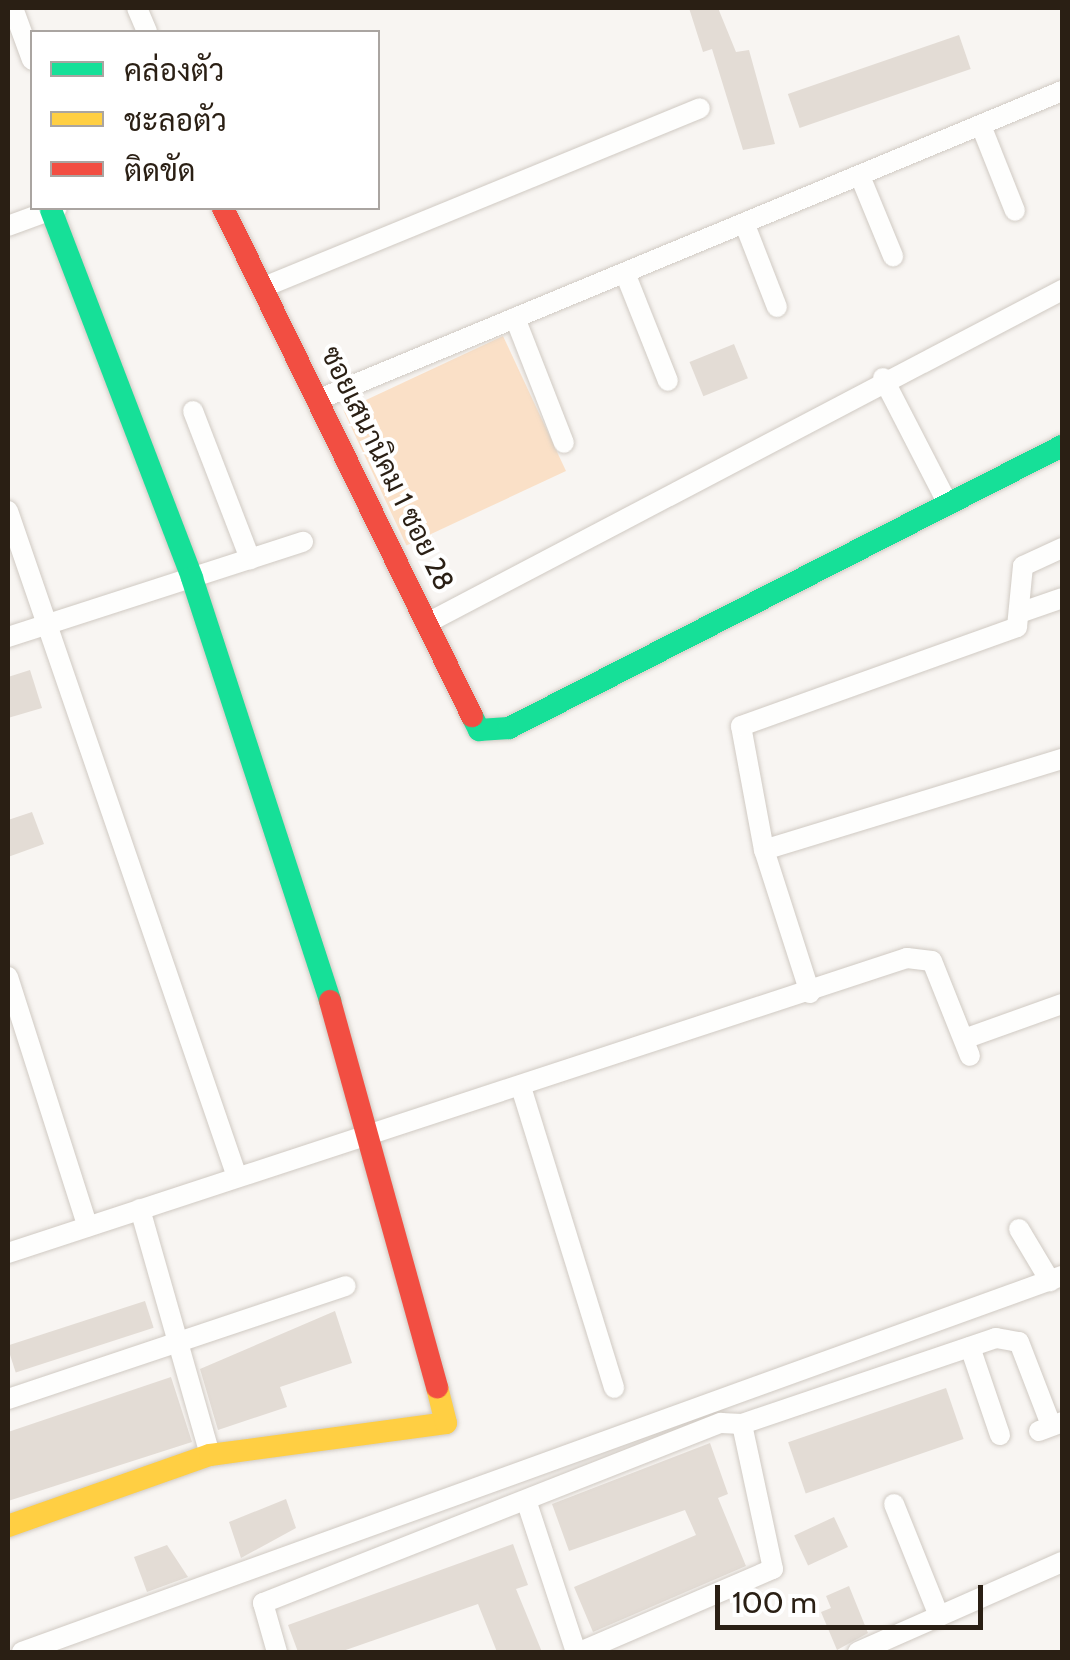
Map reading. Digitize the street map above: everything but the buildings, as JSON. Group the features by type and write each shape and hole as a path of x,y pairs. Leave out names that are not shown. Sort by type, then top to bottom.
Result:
{"street":[{"path":"13,8 30,55"},
{"path":"322,398 982,128 1062,91"},
{"path":"264,288 700,108"},
{"path":"982,128 1015,211"},
{"path":"860,176 893,256"},
{"path":"8,226 51,210"},
{"path":"8,1526 210,1455 446,1423 373,1134 192,578 54,210"},
{"name":"ซอยเสนานิคม 1 ซอย 28","path":"224,210 322,398 479,730 509,728 947,502"},
{"path":"745,225 777,308"},
{"path":"625,273 668,381"},
{"path":"430,620 883,378 1062,290"},
{"path":"515,318 564,443"},
{"path":"883,378 947,502 1062,446"},
{"path":"193,411 250,559"},
{"path":"8,511 51,624 237,1176"},
{"path":"8,638 303,542"},
{"path":"810,992 764,850 741,726 1017,627 1025,611 1024,566 1062,548"},
{"path":"1025,611 1062,598"},
{"path":"764,850 1062,758"},
{"path":"8,1254 907,958 932,961 967,1048 1062,1004"},
{"path":"8,977 88,1226"},
{"path":"522,1087 614,1388"},
{"path":"140,1210 210,1455"},
{"path":"22,1652 1056,1278 1019,1228"},
{"path":"8,1399 346,1286"},
{"path":"277,1652 263,1603 528,1506 547,1486 721,1423 742,1424 1008,1335 1019,1342 1050,1424"},
{"path":"970,1347 1000,1435"},
{"path":"528,1506 578,1652 772,1568 742,1424"},
{"path":"894,1504 939,1616"},
{"path":"858,1652 1062,1562"}],"shaded area":[{"path":"503,336 566,471 406,545 343,410"}],"traffic: fast":[{"path":"51,210 192,578 330,1001"},
{"path":"472,716 479,730 509,728 1062,446"}],"traffic: slow":[{"path":"8,1526 210,1455 446,1423 437,1387"}],"traffic: jam":[{"path":"224,210 472,716"},
{"path":"330,1001 437,1387"}]}
